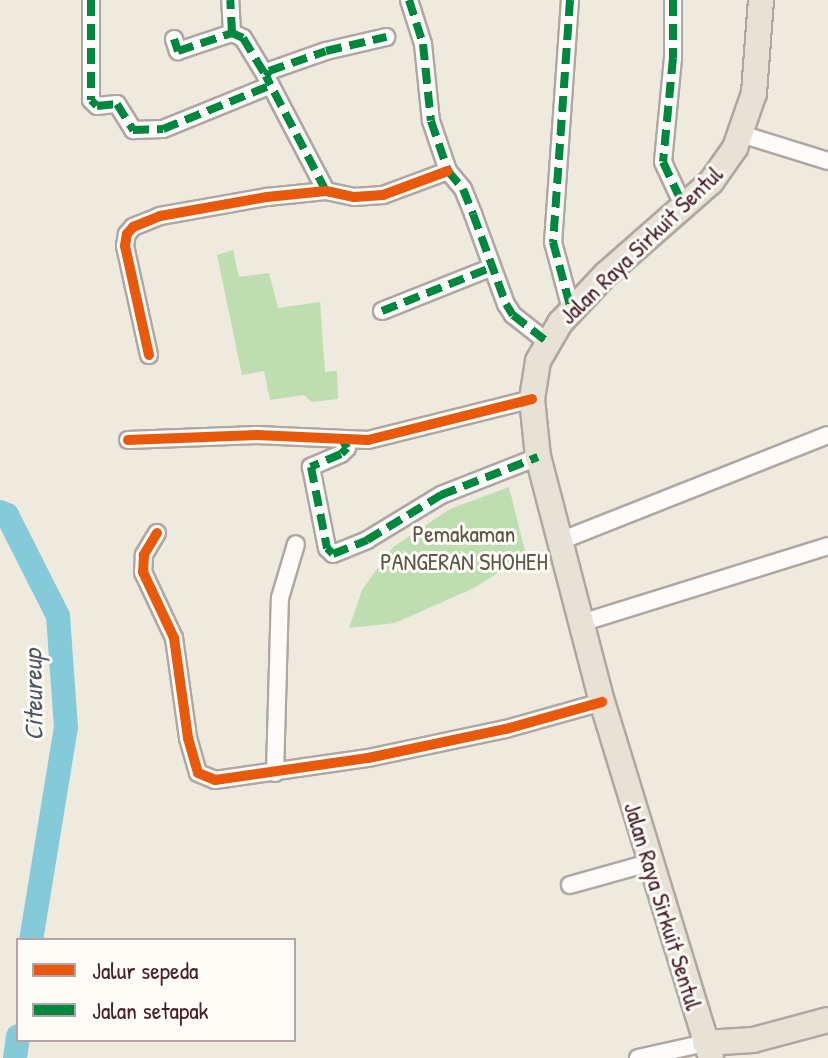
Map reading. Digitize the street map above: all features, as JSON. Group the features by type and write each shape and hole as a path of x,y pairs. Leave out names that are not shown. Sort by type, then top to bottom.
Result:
{"main road":[{"name":"Jalan Raya Sirkuit Sentul","path":"708,1051 602,702 538,457 532,399 538,361 546,341 571,309 711,182 741,134 754,93 761,0"},
{"path":"708,1051 747,1049 828,1020"}],"street":[{"path":"91,0 91,100 97,106 117,104 133,130 163,129 268,81"},
{"path":"230,0 232,33"},
{"path":"409,0 423,44 431,121 448,171 463,189 485,241 490,268 513,315 546,341"},
{"path":"570,0 553,242 571,309"},
{"path":"673,0 673,58 663,162 684,207"},
{"path":"174,39 178,51 232,33 243,38 326,191"},
{"path":"268,81 269,71 326,51 386,37"},
{"path":"741,134 828,161"},
{"path":"149,355 125,246 127,234 133,227 153,218 217,204 326,191 369,197 448,171"},
{"path":"382,311 490,268"},
{"path":"128,440 257,435 368,440 532,399"},
{"path":"560,541 828,435"},
{"path":"343,441 347,448 341,454 311,467 327,548 333,554 367,540 441,495 538,457"},
{"path":"157,533 144,555 143,572 174,638 188,738 198,773 215,780 426,748 602,702"},
{"path":"275,773 280,598 296,544"},
{"path":"581,623 828,546"},
{"path":"570,885 649,863"},
{"path":"638,1058 708,1051"}],"green space":[{"path":"233,250 239,277 269,273 278,308 320,302 325,372 337,371 338,399 312,402 304,395 270,400 264,371 242,375 217,255"},
{"name":"Pemakaman PANGERAN SHOHEH","path":"509,487 526,555 474,588 395,623 349,628 362,590 393,547 450,509"}],"waterway":[{"name":"Citeureup","path":"0,512 7,515 58,616 66,727 31,938"},
{"name":"Citeureup","path":"15,1058 17,1042"}],"marked path":[{"path":"91,0 91,100 97,106 117,104 133,130 163,129 269,86"},
{"path":"174,39 178,51 232,33 230,0"},
{"path":"409,0 423,44 431,121 448,171 463,189 506,304 513,315 546,341"},
{"path":"570,0 553,242 571,309"},
{"path":"673,0 673,58 663,162 684,207"},
{"path":"232,33 243,38 266,76"},
{"path":"326,191 266,76 269,71 326,51 386,37"},
{"path":"382,311 490,268"},
{"path":"343,441 347,448 341,454 311,467 327,548 333,554 367,540 441,495 538,457"}],"cycle path":[{"path":"149,355 125,246 127,234 133,227 160,216 267,197 326,191 354,197 383,195 448,171"},
{"path":"128,440 257,435 368,440 532,399"},
{"path":"157,533 144,555 143,572 174,638 188,738 198,773 215,780 368,758 506,729 602,702"}]}
